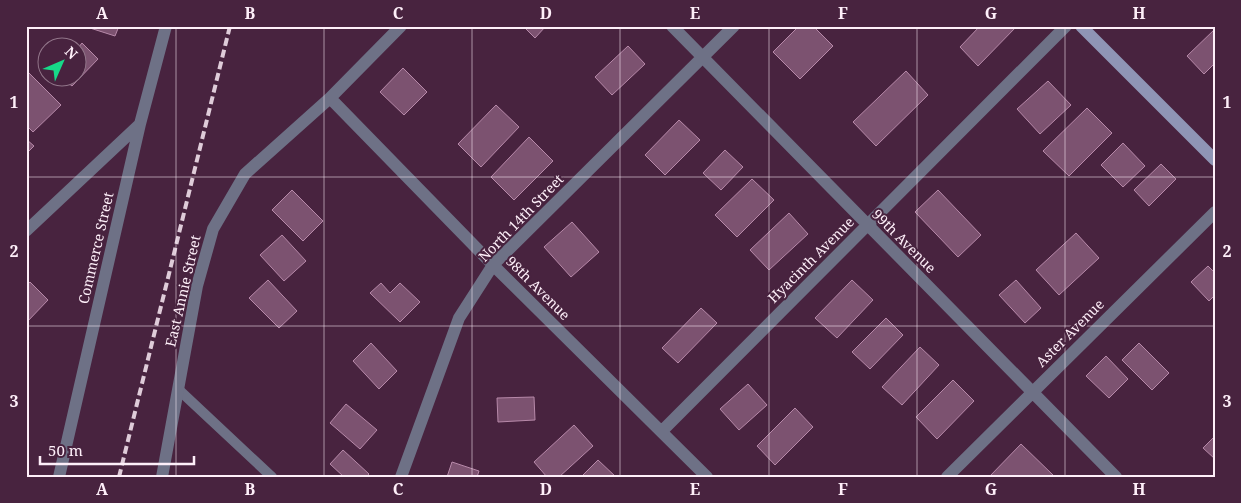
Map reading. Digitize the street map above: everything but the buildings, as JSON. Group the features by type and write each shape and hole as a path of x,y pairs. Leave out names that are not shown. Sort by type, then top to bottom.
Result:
{"street":[{"name":"Commerce Street","path":"59,477 140,124 166,26"},
{"name":"East Annie Street","path":"162,477 197,286 213,229 245,174 330,98 401,26"},
{"name":"99th Avenue","path":"672,26 1116,477"},
{"name":"North 14th Street","path":"401,477 458,318 493,265 734,26"},
{"name":"Hyacinth Avenue","path":"662,431 1066,26"},
{"path":"1081,26 1215,160"},
{"name":"98th Avenue","path":"330,98 493,265 707,477"},
{"path":"26,231 140,124"},
{"name":"Aster Avenue","path":"947,477 1215,212"}],"lane":[{"path":"178,389 272,477"}],"railway":[{"path":"119,477 230,26"}]}
